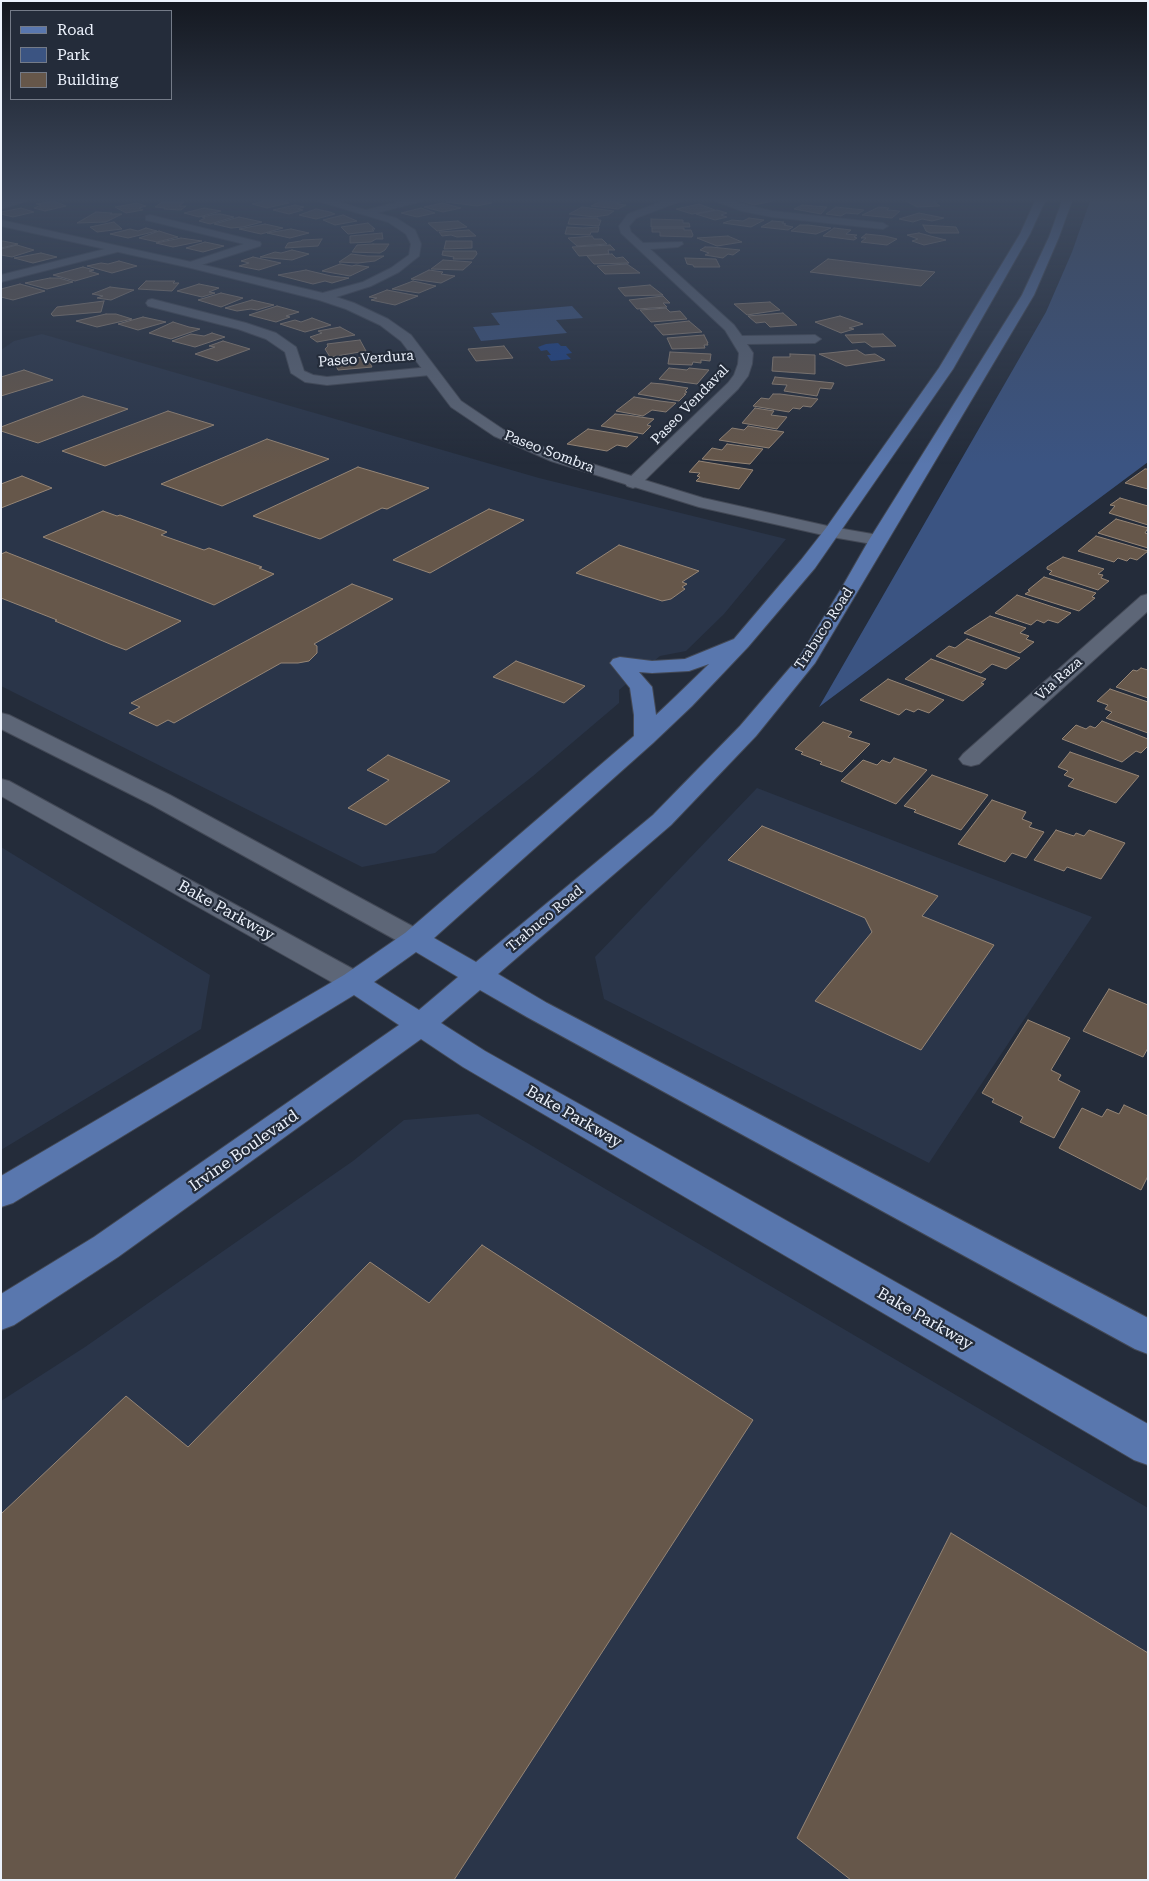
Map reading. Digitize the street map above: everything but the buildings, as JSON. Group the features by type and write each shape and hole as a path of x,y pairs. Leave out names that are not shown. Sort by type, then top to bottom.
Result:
{"main road":[{"path":"1,1194 354,982 415,939 645,738 741,643 808,564 946,369 993,289"},
{"name":"Trabuco Road","path":"478,976 662,820 748,731 808,659 1030,289"},
{"path":"976,318 1011,322"},
{"path":"645,738 645,715 641,687 620,663 652,667 689,665 741,643"},
{"path":"415,939 563,1024 1148,1337"},
{"name":"Irvine Boulevard","path":"1,1314 106,1247 420,1025 478,976"},
{"name":"Bake Parkway","path":"354,982 491,1069 1148,1446"}],"street":[{"name":"Paseo Sombra","path":"286,289 350,306 394,328 406,338 456,404 499,434 556,458 699,502 832,532 878,540"},
{"path":"323,298 352,289"},
{"name":"Paseo Vendaval","path":"634,483 737,381 745,364 746,353 730,328 686,289"},
{"name":"Paseo Verdura","path":"152,303 242,326 271,336 291,350 298,373 310,379 327,381 430,371"},
{"path":"739,340 816,339"},
{"name":"Via Raza","path":"971,759 1148,600"},
{"path":"1,720 152,795 415,939"},
{"name":"Bake Parkway","path":"1,786 354,982"}],"shaded area":[{"path":"42,334 539,478 786,539 724,614 686,651 660,656 619,690 619,703 533,776 435,853 362,867 1,686 1,350 14,341"},
{"path":"558,343 561,346 566,346 572,353 566,354 571,359 551,361 547,355 551,355 547,350 541,351 538,347"},
{"path":"757,788 1092,917 929,1163 604,999 595,957"},
{"path":"1,847 210,975 201,1029 1,1150"},
{"path":"478,1114 1148,1508 1148,1880 1,1880 1,1401 85,1347 353,1161 404,1120"}],"green space":[{"path":"1056,289 1148,289 1148,462 819,707 1046,312"},
{"path":"572,306 583,318 556,320 567,333 481,341 473,327 500,325 491,313"}]}
